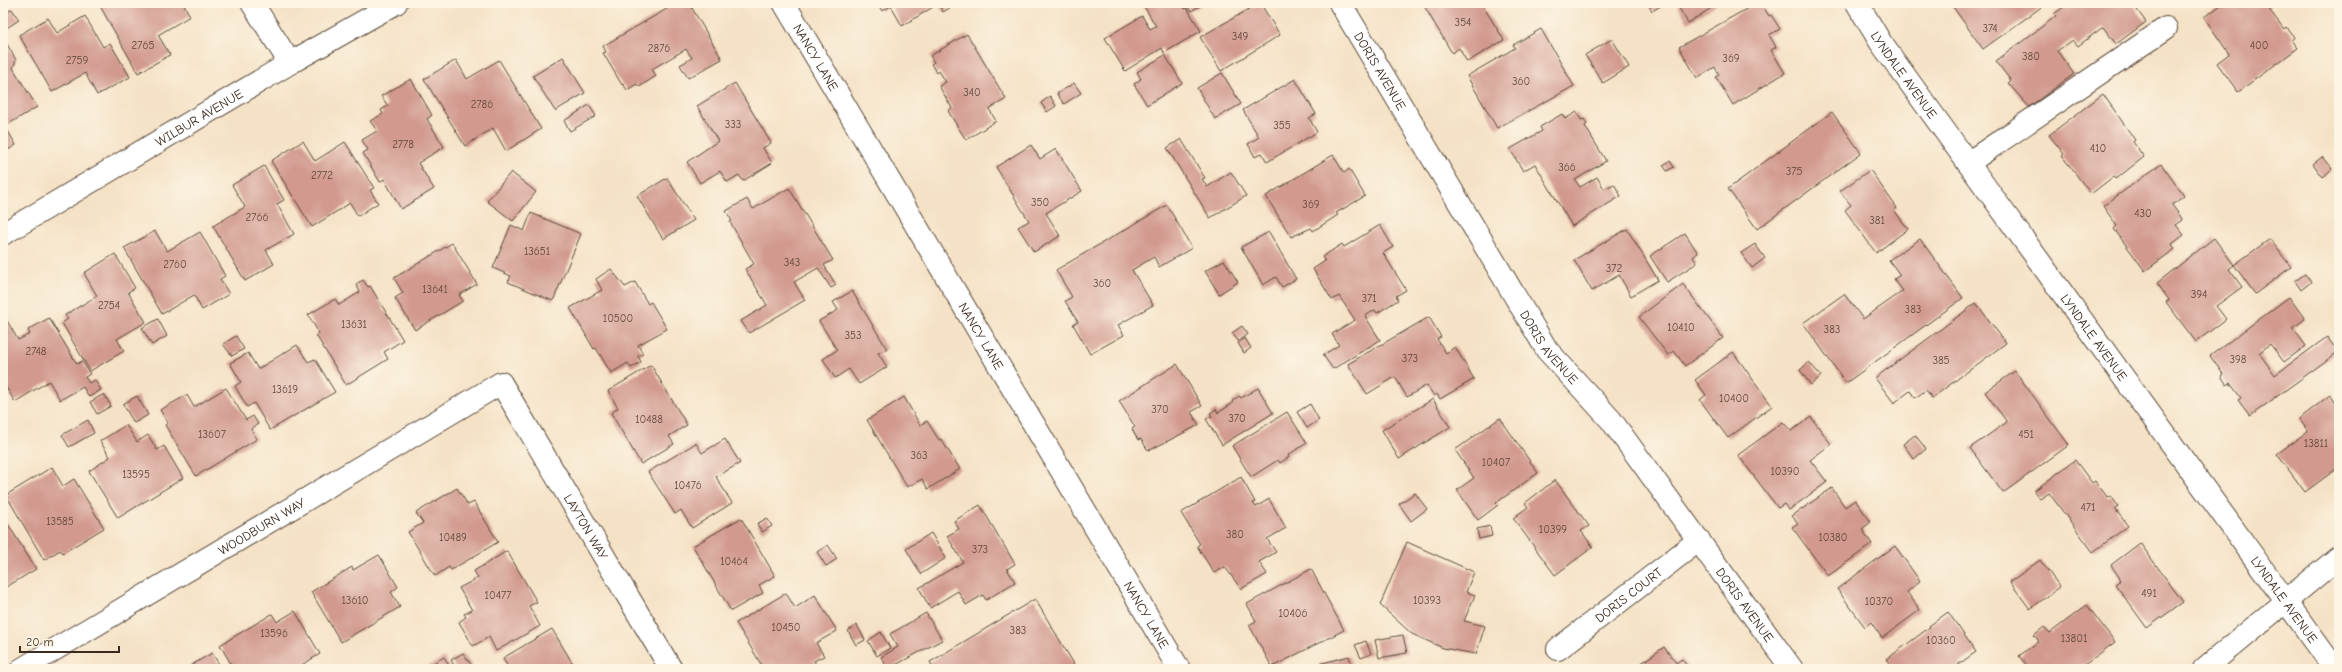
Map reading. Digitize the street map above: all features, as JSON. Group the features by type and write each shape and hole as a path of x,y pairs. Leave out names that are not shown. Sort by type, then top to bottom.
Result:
{"street":[{"path":"252,3 290,63"},
{"name":"WILBUR AVENUE","path":"3,234 290,63 396,3"},
{"name":"NANCY LANE","path":"784,3 1179,669"},
{"name":"DORIS AVENUE","path":"1340,3 1547,350 1611,420 1792,669"},
{"name":"LYNDALE AVENUE","path":"1857,3 1881,43 2335,669"},
{"path":"1968,163 2166,28"},
{"name":"WOODBURN WAY","path":"22,669 501,384"},
{"name":"LAYTON WAY","path":"501,384 672,669"},
{"name":"DORIS COURT","path":"1558,650 1699,540"},
{"path":"2204,669 2339,557"}],"building":[{"path":"105,3 183,3 190,16 158,35 170,55 138,73 100,6"},
{"path":"677,3 689,3 722,59 688,78 680,65 692,58 686,49 652,69 656,76 639,87 637,84 627,90 623,84 622,85 603,53 606,52 603,46"},
{"path":"877,3 958,3 943,12 938,4 902,26 891,6 882,11"},
{"path":"1142,3 1181,3 1185,9 1187,8 1201,31 1164,53 1162,48 1125,71 1105,38 1142,16 1150,29 1156,26"},
{"path":"1185,3 1205,3 1191,11"},
{"path":"1260,3 1280,35 1221,71 1200,37"},
{"path":"1481,3 1504,40 1467,62 1459,48 1452,53 1423,4"},
{"path":"1647,3 1666,3 1652,11"},
{"path":"1676,3 1719,3 1688,23"},
{"path":"1757,3 1761,3 1769,16 1771,15 1780,29 1769,35 1776,47 1771,50 1785,73 1733,105 1716,77 1719,75 1715,67 1697,78 1679,47"},
{"path":"1953,3 2047,3 1983,49 1953,7 1955,6"},
{"path":"2069,3 2132,3 2146,22 2116,44 2103,27 2078,46 2073,40 2057,51 2074,74 2029,107 2008,83 2011,81 1996,61 2056,16 2054,14"},
{"path":"2224,3 2272,3 2268,8 2284,29 2286,27 2294,37 2292,40 2298,48 2238,92 2217,63 2229,54 2204,17"},
{"path":"12,9 19,20 5,29 3,15"},
{"path":"85,16 103,47 110,43 130,77 97,95 85,73 52,92 19,35 48,18 57,33"},
{"path":"1541,29 1574,86 1497,128 1467,76 1515,48 1513,45"},
{"path":"967,34 1006,99 989,109 996,121 966,140 948,111 952,108 939,86 946,82 939,71 937,73 931,64 934,62 930,56"},
{"path":"3,37 16,60 13,68 37,107 5,126 16,145 3,153"},
{"path":"1612,39 1629,67 1603,83 1585,55"},
{"path":"1165,55 1182,83 1147,105 1134,84 1141,79 1137,72"},
{"path":"563,57 585,93 555,111 533,76"},
{"path":"456,60 467,79 499,60 541,129 506,151 493,128 465,146 424,79"},
{"path":"1222,73 1241,104 1215,119 1197,88"},
{"path":"411,79 432,115 427,119 444,147 418,163 434,189 401,209 384,179 380,182 363,153 368,150 362,140 377,131 370,121 383,114 381,110 388,106 381,96"},
{"path":"1295,79 1316,114 1309,118 1317,132 1267,162 1262,153 1255,157 1248,144 1259,137 1243,110"},
{"path":"735,83 771,143 763,148 772,163 743,181 739,175 727,182 720,171 700,183 687,162 718,141 697,106"},
{"path":"1074,83 1081,93 1064,104 1057,94"},
{"path":"2103,94 2135,140 2133,142 2144,157 2116,179 2114,176 2091,194 2062,156 2064,154 2049,135"},
{"path":"1050,96 1056,106 1047,112 1041,103"},
{"path":"589,105 596,116 570,131 564,121"},
{"path":"1577,112 1581,120 1584,119 1587,124 1585,126 1606,161 1575,180 1580,187 1597,177 1604,189 1614,184 1621,196 1572,226 1535,164 1523,171 1510,149 1542,131 1540,127 1562,114 1565,119"},
{"path":"1832,112 1861,153 1757,229 1728,189"},
{"path":"1181,139 1205,178 1202,179 1207,187 1231,172 1246,196 1210,218 1167,148"},
{"path":"303,141 315,161 345,142 374,188 370,190 378,203 358,216 350,203 312,227 271,161"},
{"path":"1031,145 1040,159 1056,149 1082,191 1046,213 1060,236 1034,252 1018,227 1029,221 996,167"},
{"path":"1333,155 1344,173 1349,169 1365,196 1336,213 1338,215 1313,231 1311,228 1291,237 1266,196"},
{"path":"2322,157 2332,169 2323,177 2313,164"},
{"path":"1670,161 1674,167 1667,171 1663,165"},
{"path":"2161,164 2184,196 2172,205 2183,220 2176,225 2184,235 2172,244 2175,249 2145,271 2114,229 2117,226 2103,206"},
{"path":"264,166 284,200 277,204 294,234 266,250 274,264 245,281 213,226 245,207 232,185"},
{"path":"1870,170 1897,208 1894,210 1908,229 1876,253 1845,210 1851,205 1840,191"},
{"path":"511,172 536,192 513,221 487,201"},
{"path":"667,178 694,220 663,239 637,196"},
{"path":"789,188 833,260 824,265 836,285 831,288 818,268 794,282 805,300 749,333 741,321 767,305 745,269 754,264 730,222 732,221 726,211 747,199 753,209"},
{"path":"1167,205 1192,248 1159,267 1154,257 1132,270 1153,305 1118,325 1124,335 1090,354 1073,324 1078,322 1065,301 1072,297 1056,270"},
{"path":"531,213 581,234 553,301 508,282 511,276 493,268 511,225 524,231"},
{"path":"1380,225 1393,247 1383,253 1406,290 1396,296 1398,300 1377,313 1375,310 1365,316 1380,340 1333,369 1323,355 1339,345 1332,334 1355,320 1339,296 1332,300 1313,269 1325,261 1322,257 1342,244 1344,247"},
{"path":"1627,229 1658,280 1631,296 1619,275 1592,291 1574,260"},
{"path":"155,231 167,251 200,232 225,276 220,279 229,294 202,310 194,295 162,314 124,248"},
{"path":"1269,232 1296,279 1282,287 1276,277 1263,285 1241,247"},
{"path":"1685,233 1698,253 1693,257 1697,263 1667,282 1650,256"},
{"path":"2214,238 2234,265 2229,269 2242,287 2216,306 2226,319 2196,342 2166,302 2169,300 2157,283"},
{"path":"1920,239 1963,298 1846,383 1803,323 1844,294 1863,319 1903,291 1894,279 1900,275 1889,260"},
{"path":"2270,239 2291,267 2255,294 2234,265"},
{"path":"452,243 477,284 459,295 463,301 415,330 395,298 403,293 394,278"},
{"path":"1755,244 1765,258 1752,268 1741,253"},
{"path":"115,254 135,288 128,292 146,322 117,339 124,351 90,371 62,323 68,319 65,315 97,296 84,273"},
{"path":"1224,260 1238,282 1219,294 1205,271"},
{"path":"611,269 625,287 635,282 648,304 651,302 667,329 638,345 643,354 638,356 641,362 631,368 628,363 611,373 596,348 594,349 570,308 602,290 596,279"},
{"path":"2305,274 2311,282 2301,290 2295,281"},
{"path":"363,280 368,287 370,286 403,340 384,352 388,359 346,385 316,335 319,333 308,315 335,299 339,305 360,292 356,284"},
{"path":"1683,284 1723,338 1685,366 1674,351 1668,355 1639,317"},
{"path":"852,291 887,349 878,353 887,367 859,384 849,369 835,378 823,359 837,350 819,321 838,310 833,302"},
{"path":"2289,297 2305,319 2293,328 2306,346 2284,362 2270,344 2259,353 2275,375 2327,337 2338,352 2250,416 2238,400 2241,398 2230,383 2227,385 2221,376 2223,374 2210,356"},
{"path":"1976,303 2006,343 1932,398 1926,390 1915,398 1910,391 1894,403 1875,378"},
{"path":"1429,317 1441,337 1437,339 1446,353 1455,347 1474,379 1440,399 1437,394 1434,396 1427,385 1407,397 1395,377 1367,394 1348,364"},
{"path":"49,318 77,364 82,361 90,374 85,377 89,383 95,380 101,390 89,397 83,387 60,400 49,381 15,402 3,382 3,321 6,319 18,340 30,334 28,330"},
{"path":"158,319 167,336 152,345 142,328"},
{"path":"1242,326 1248,334 1238,341 1232,333"},
{"path":"236,336 244,349 232,356 223,344"},
{"path":"1245,338 1251,348 1244,353 1238,343"},
{"path":"297,345 308,362 315,359 335,392 270,430 254,403 247,407 235,386 241,382 230,363 248,353 258,369"},
{"path":"1733,352 1772,406 1728,438 1700,400 1706,395 1695,380"},
{"path":"1809,362 1821,376 1811,385 1800,370"},
{"path":"1177,364 1202,406 1191,412 1199,425 1150,450 1147,449 1141,439 1138,440 1132,429 1135,427 1119,401"},
{"path":"651,365 687,425 669,436 674,444 641,464 611,413 618,408 608,391"},
{"path":"2015,371 2069,445 2003,493 1970,448 2007,422 1985,392"},
{"path":"226,388 246,420 253,416 258,424 251,429 257,439 196,476 165,425 168,423 160,410 187,395 194,407"},
{"path":"1258,388 1273,413 1222,445 1206,419 1212,416 1210,413 1216,409 1218,413 1233,403 1232,401 1239,396 1241,398"},
{"path":"104,394 111,406 97,414 90,402"},
{"path":"2330,395 2339,407 2339,467 2305,492 2277,454 2308,431 2299,419"},
{"path":"137,396 148,415 134,423 123,404"},
{"path":"904,397 920,425 927,421 939,440 941,439 960,469 928,489 922,479 907,487 867,420"},
{"path":"1433,399 1450,427 1399,459 1382,430"},
{"path":"1310,404 1319,420 1307,428 1297,412"},
{"path":"1287,412 1307,443 1288,455 1289,457 1280,463 1278,460 1251,477 1232,446"},
{"path":"1811,417 1831,444 1810,460 1827,482 1789,510 1784,504 1778,508 1738,455 1783,422 1791,431"},
{"path":"1500,418 1538,473 1496,503 1498,505 1478,520 1457,490 1474,478 1455,450"},
{"path":"88,420 94,433 69,447 62,435"},
{"path":"126,425 137,442 148,435 157,450 164,446 183,478 118,518 89,471 110,457 100,441"},
{"path":"1915,435 1926,449 1914,459 1903,444"},
{"path":"725,439 740,463 716,477 732,503 692,528 681,510 675,514 648,472 696,443 702,453"},
{"path":"2075,460 2092,483 2095,481 2108,498 2111,496 2118,506 2115,509 2128,526 2093,552 2049,493 2040,499 2034,491"},
{"path":"52,467 63,486 74,479 104,528 63,553 60,550 44,560 6,495"},
{"path":"1241,477 1255,502 1253,503 1256,507 1269,499 1286,528 1267,539 1276,552 1259,562 1267,574 1241,589 1225,567 1214,573 1197,546 1200,544 1181,513"},
{"path":"1555,480 1589,526 1581,531 1593,547 1555,575 1513,518 1528,507 1525,503"},
{"path":"457,488 468,505 474,502 498,542 451,570 449,567 435,576 408,532 423,523 416,513"},
{"path":"1832,488 1845,507 1855,500 1871,522 1862,529 1872,544 1828,576 1792,527 1798,523 1792,516"},
{"path":"1415,493 1427,509 1411,521 1399,504"},
{"path":"980,505 1015,564 1007,569 1015,582 986,600 983,595 966,605 958,591 930,608 919,588 963,562 947,536 959,529 954,521"},
{"path":"741,518 775,576 759,585 763,593 731,611 693,546"},
{"path":"767,518 772,526 762,532 757,524"},
{"path":"6,521 36,569 3,589 3,523"},
{"path":"1490,526 1492,536 1479,539 1477,529"},
{"path":"931,533 946,558 921,574 906,549"},
{"path":"1407,542 1474,572 1466,592 1475,595 1464,621 1485,626 1476,654 1443,648 1412,634 1380,605"},
{"path":"2140,543 2183,602 2147,628 2115,584 2121,580 2111,565"},
{"path":"828,545 837,559 826,566 817,552"},
{"path":"1895,546 1920,581 1907,592 1920,610 1882,638 1871,622 1865,627 1837,589"},
{"path":"507,551 537,602 529,606 540,626 496,651 489,637 473,646 459,622 466,617 464,614 472,610 459,588 478,578 474,571"},
{"path":"379,555 398,587 391,592 400,607 341,642 311,592 352,567 353,570"},
{"path":"2040,560 2060,587 2030,609 2010,582"},
{"path":"1311,569 1344,630 1272,667 1249,625 1256,621 1247,604"},
{"path":"786,593 795,608 815,595 837,631 816,643 824,656 814,661 817,666 812,669 764,669 736,623"},
{"path":"1035,599 1074,664 1066,669 934,669 930,662"},
{"path":"2087,605 2115,642 2079,669 2029,669 2019,656 2039,641 2034,635 2044,627 2050,633"},
{"path":"295,611 320,654 295,669 234,669 220,645 272,614 277,622"},
{"path":"1948,612 1976,652 1959,664 1962,669 1895,669 1887,659"},
{"path":"926,613 942,640 888,669 881,657 898,647 890,634"},
{"path":"857,625 865,640 856,645 848,631"},
{"path":"552,629 576,669 509,669 503,658"},
{"path":"881,632 890,648 877,656 868,641"},
{"path":"1403,635 1407,653 1379,658 1375,640"},
{"path":"1366,641 1371,654 1361,658 1355,645"},
{"path":"1664,647 1676,663 1682,659 1689,669 1633,669"},
{"path":"212,653 222,669 185,669"},
{"path":"463,653 472,666 467,669 456,669 451,660"},
{"path":"1349,656 1353,669 1313,669 1320,667 1319,664"},
{"path":"444,657 451,669 423,669"}]}
